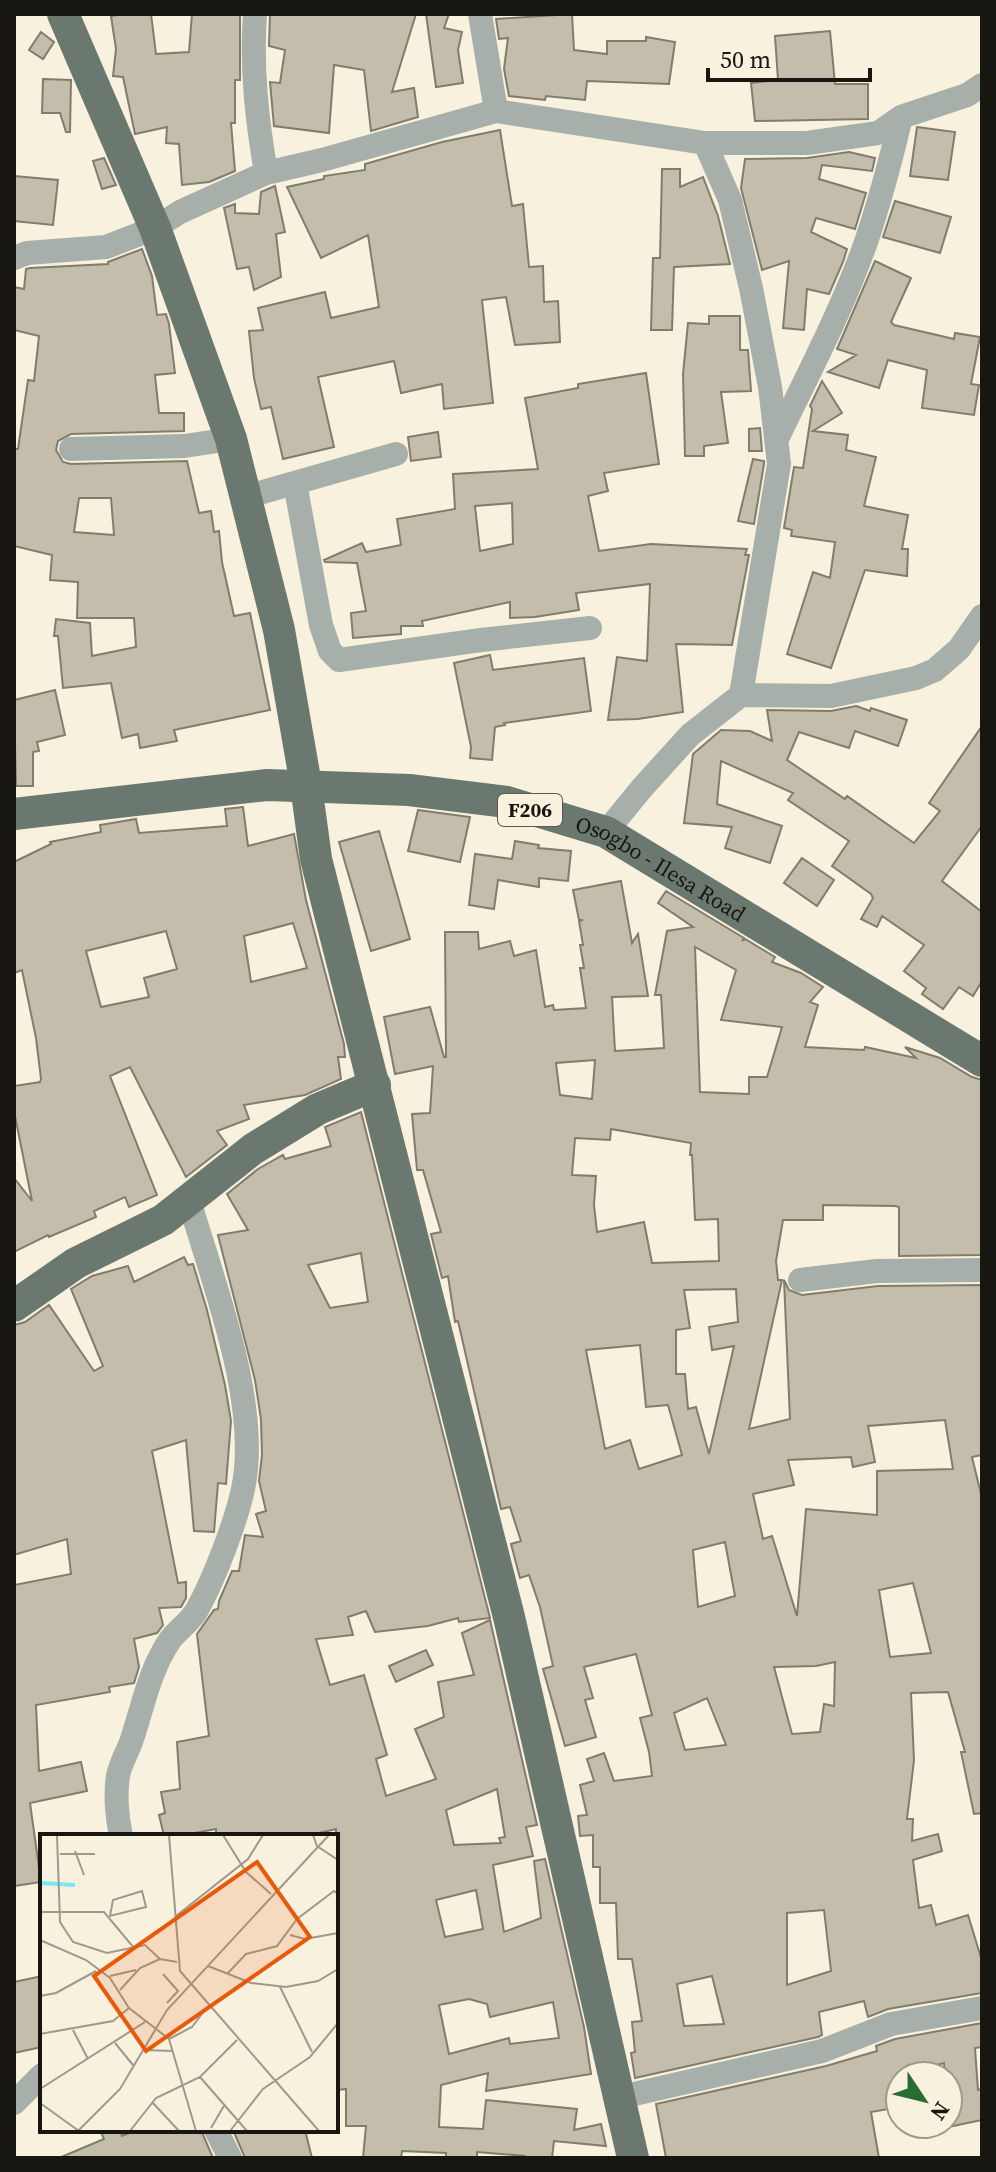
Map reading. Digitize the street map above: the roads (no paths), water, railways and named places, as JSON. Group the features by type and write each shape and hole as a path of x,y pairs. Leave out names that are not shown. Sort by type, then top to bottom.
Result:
{"main road":[{"path":"63,14 155,228 231,439 279,630 316,859 509,1617 633,2158"},
{"name":"Osogbo - Ilesa Road","path":"16,809 267,785 409,790 507,802 606,832 982,1061"},
{"path":"14,1306 76,1263 163,1220 253,1149 305,1117 375,1085"}],"street":[{"path":"255,14 256,113 266,173"},
{"path":"480,14 496,111"},
{"path":"14,258 27,253 106,247 155,228 180,212 266,173 496,111 705,143 807,143 878,133 901,117 967,95 982,85"},
{"path":"776,441 865,244 901,117"},
{"path":"705,143 730,200 747,273 770,387 779,464 741,695"},
{"path":"71,449 184,446 231,439"},
{"path":"245,497 396,454"},
{"path":"295,483 321,625 330,651 339,660 590,628"},
{"path":"606,832 690,735 741,695 831,696 916,678 935,670 959,649 982,616"},
{"path":"279,630 321,625"},
{"path":"121,1834 118,1775 132,1740 144,1691 170,1641 197,1611 229,1533 245,1474 247,1417 227,1329 189,1200"},
{"path":"800,1280 877,1271 982,1270"},
{"path":"621,2097 822,2051 891,2024 982,2008"},
{"path":"14,2103 40,2077"},
{"path":"217,2132 230,2158"}]}
